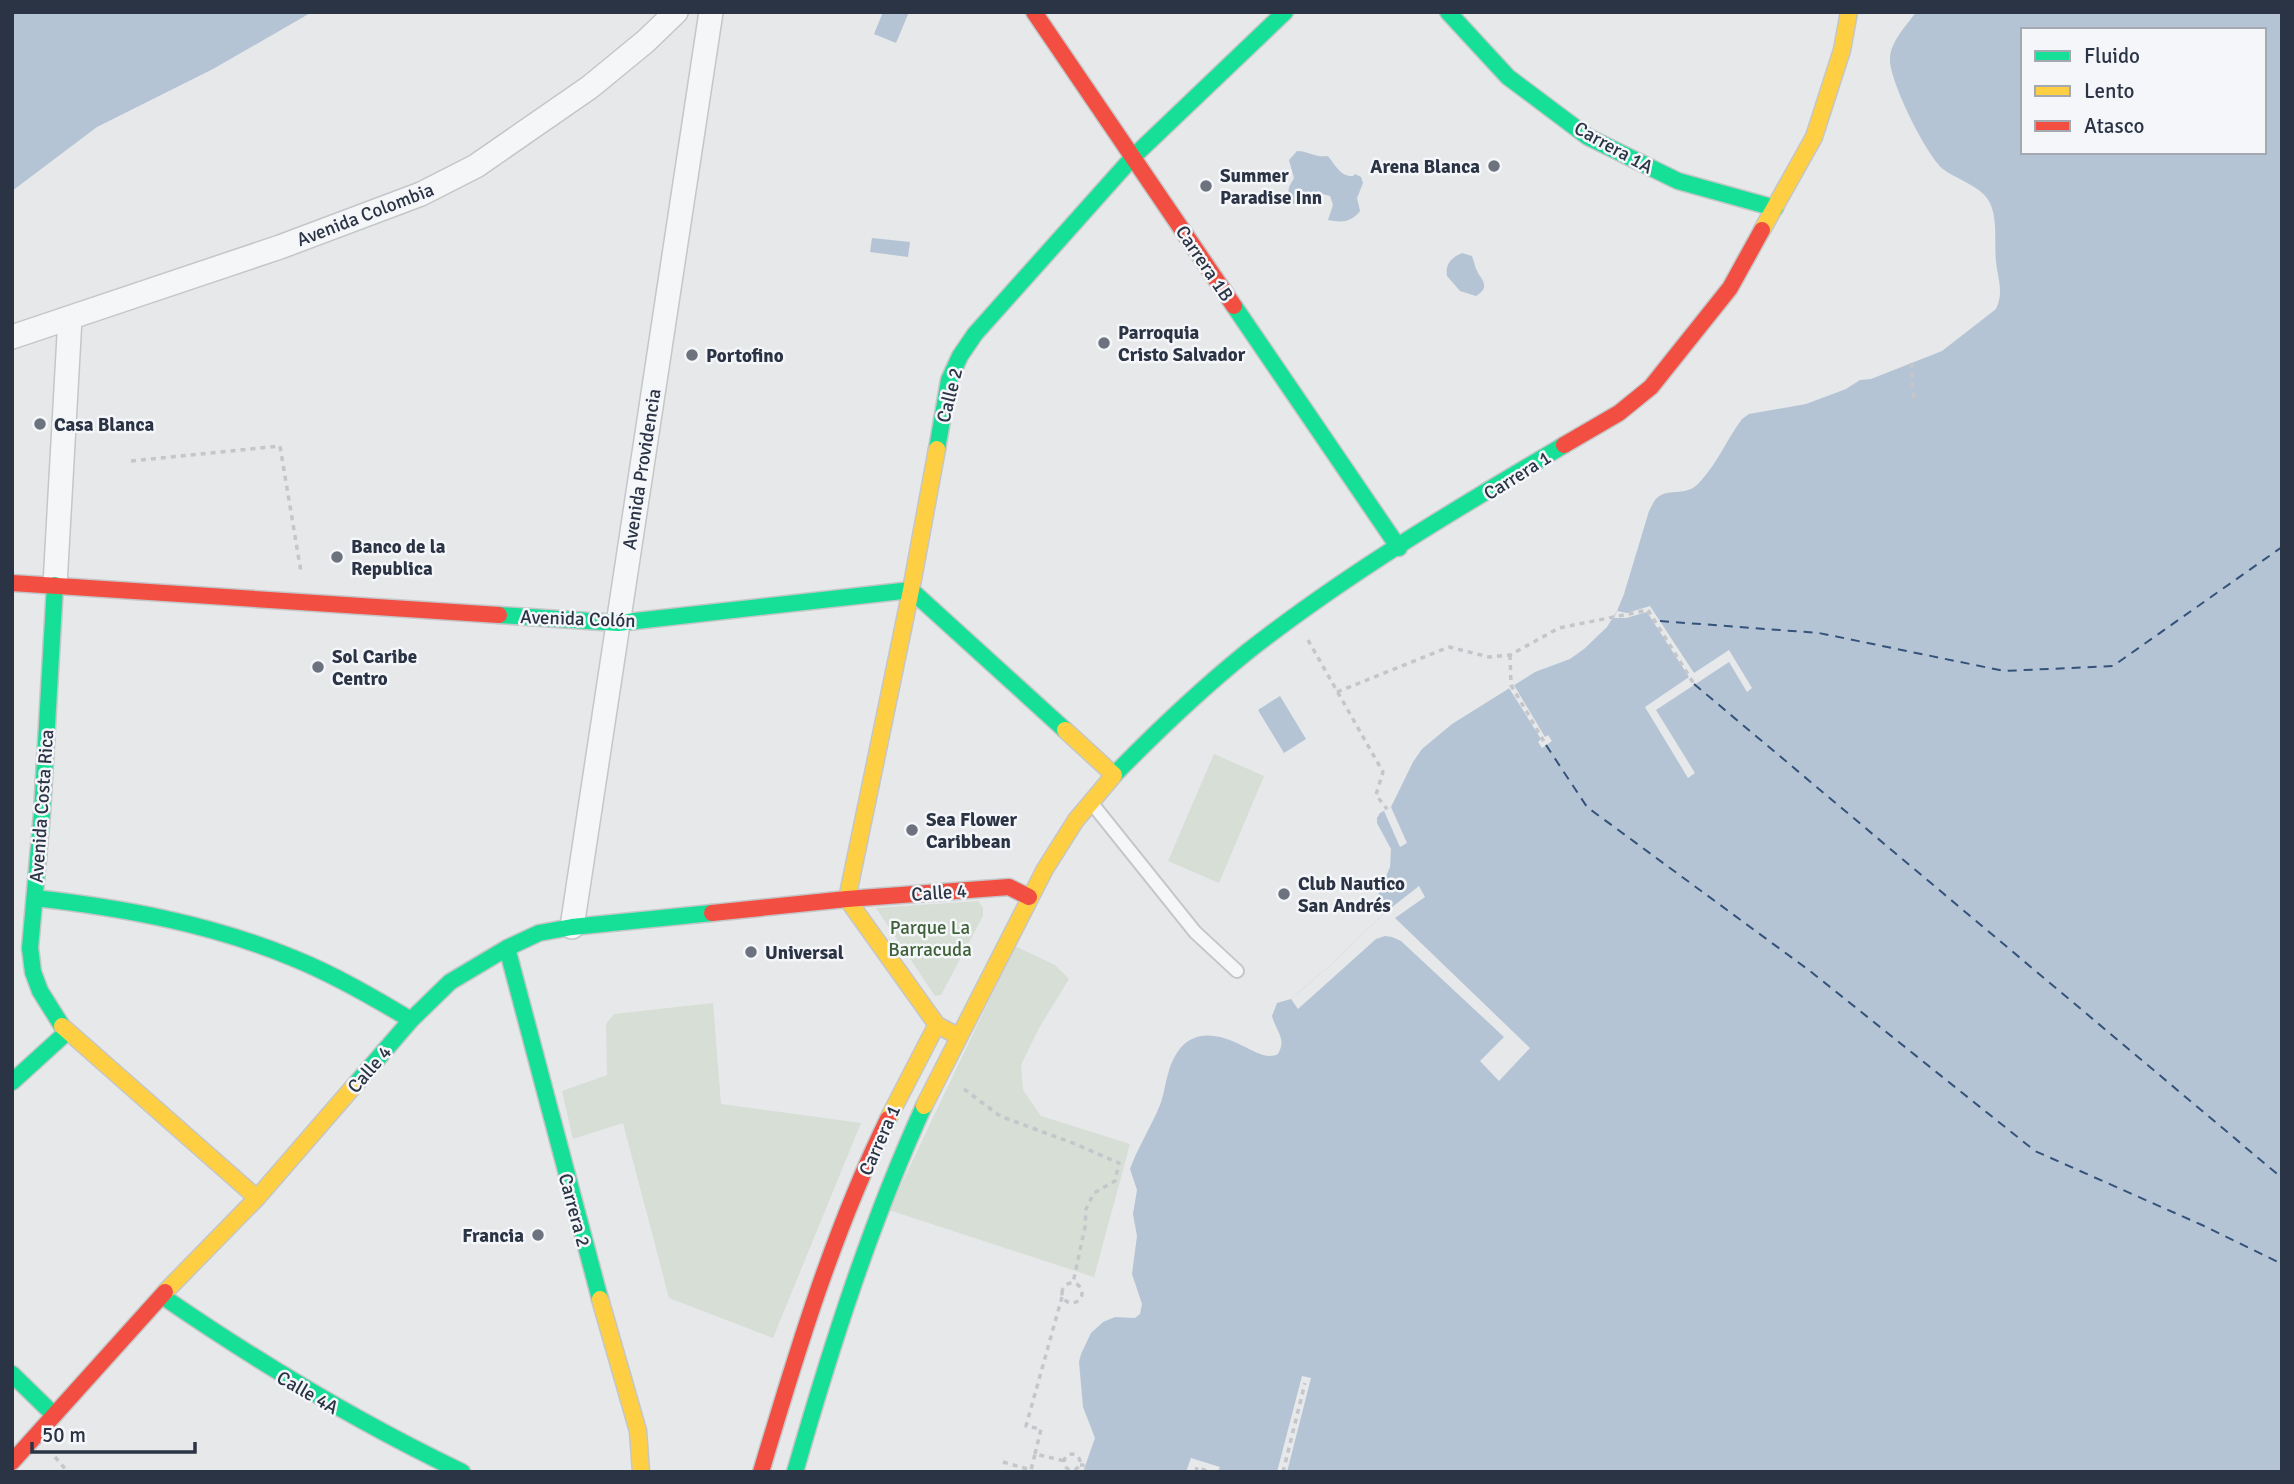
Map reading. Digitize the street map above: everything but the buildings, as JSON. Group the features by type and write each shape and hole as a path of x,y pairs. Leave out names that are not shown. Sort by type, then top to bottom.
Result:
{"main road":[{"name":"Carrera 1B","path":"1034,12 1399,548"},
{"name":"Calle 2","path":"847,899 911,590 949,380 960,356 975,334 1133,157 1285,12"},
{"name":"Carrera 1A","path":"1448,12 1508,77 1588,137 1678,181 1775,208"},
{"name":"Carrera 1","path":"795,1472 865,1249 894,1173 958,1036 1029,897 1060,842 1089,801 1220,676 1293,618 1399,548 1619,413 1651,387 1730,288 1814,136 1842,50 1849,12"},
{"name":"Avenida Colón","path":"12,583 618,623 911,590"},
{"name":"Avenida Costa Rica","path":"55,585 41,834 30,933 31,962 38,990 52,1015 67,1032 257,1198"},
{"path":"911,590 1114,775"},
{"name":"Carrera 1","path":"1015,883 1060,842"},
{"path":"1015,883 1029,897"},
{"name":"Calle 4","path":"12,1462 162,1296 257,1198 411,1020 450,982 507,948 539,933 572,927 1015,883"},
{"path":"35,898 102,904 231,934 342,980 411,1020"},
{"path":"847,899 940,1019 958,1036"},
{"name":"Carrera 2","path":"507,948 595,1283 638,1431 641,1472"},
{"name":"Carrera 1","path":"761,1472 805,1326 835,1241 904,1084 940,1019"},
{"path":"12,1082 67,1032"},
{"name":"Calle 4A","path":"162,1296 233,1346 307,1392 383,1434 463,1472"},
{"path":"12,1374 54,1415"}],"street":[{"name":"Avenida Colombia","path":"12,337 345,224 421,194 475,166 590,87 646,41 676,12"},
{"name":"Avenida Providencia","path":"572,927 711,12"},
{"name":"Avenida Costa Rica","path":"55,585 70,318"}],"lane":[{"path":"1089,801 1195,932 1237,971"}],"path":[{"path":"1911,363 1914,400"},
{"path":"131,461 280,446 306,602"},
{"path":"1337,692 1449,647 1489,657 1510,654 1559,628 1648,610 1659,622 1694,684"},
{"path":"1293,618 1383,772 1376,795 1387,809"},
{"path":"1510,654 1511,685 1546,746"},
{"path":"942,1069 1000,1116 1075,1143 1119,1163 1115,1181 1094,1193 1086,1209 1085,1227 1073,1283"},
{"path":"1062,1297 1069,1303 1080,1299 1081,1289 1073,1283"},
{"path":"1003,1462 1031,1470 1041,1429 1026,1426 1064,1287 1073,1283"},
{"path":"1283,1472 1305,1383"},
{"path":"1035,1454 1065,1461"},
{"path":"1069,1455 1074,1455 1078,1458 1079,1465 1071,1470 1065,1466 1065,1461 1069,1455"},
{"path":"1079,1465 1083,1465 1082,1470 1089,1472"},
{"path":"1196,1472 1197,1467 1209,1472"}],"green space":[{"path":"1214,754 1264,776 1219,883 1168,861"},
{"name":"Parque La Barracuda","path":"978,901 983,907 983,916 941,995 935,996 876,908"},
{"path":"1015,946 1055,965 1069,979 1039,1028 1021,1065 1023,1090 1041,1116 1130,1144 1094,1277 889,1210"},
{"path":"713,1003 721,1104 861,1123 773,1338 669,1298 623,1123 573,1139 562,1091 607,1075 606,1024 614,1014"}],"water":[{"path":"12,12 312,12 213,69 97,127 12,191"},
{"path":"883,12 909,12 896,43 874,34"},
{"path":"1916,12 2282,12 2282,1472 1083,1472 1095,1438 1083,1407 1079,1362 1091,1333 1103,1322 1115,1317 1135,1318 1140,1314 1142,1304 1132,1274 1137,1236 1133,1214 1137,1190 1130,1169 1160,1105 1173,1060 1180,1049 1188,1041 1207,1036 1230,1040 1265,1055 1278,1054 1281,1039 1272,1016 1277,1003 1291,999 1382,915 1378,895 1390,867 1391,849 1377,818 1391,807 1422,749 1452,724 1535,672 1570,659 1607,627 1624,594 1654,501 1662,494 1689,490 1699,483 1742,419 1749,414 1806,404 1846,389 1860,380 1871,379 1942,351 1996,309 2000,286 1994,217 1990,203 1981,192 1943,169 1927,149 1910,117 1891,69 1891,53 1900,34"},
{"path":"1297,151 1328,156 1342,172 1361,177 1363,183 1357,198 1360,211 1357,215 1346,221 1328,220 1333,205 1330,196 1323,194 1308,203 1293,204 1288,197 1294,178 1289,160"},
{"path":"872,238 910,242 908,257 870,252"},
{"path":"1462,253 1472,256 1483,282 1483,290 1476,296 1460,291 1447,276 1450,262"},
{"path":"1280,696 1306,739 1284,753 1258,710"}],"pier":[{"path":"1650,606 1694,673 1729,650 1752,688 1747,692 1729,662 1656,710 1695,773 1688,778 1645,707 1689,677 1647,612 1626,618 1614,618 1617,611 1627,613"},
{"path":"1514,685 1545,737 1548,735 1552,741 1542,748 1538,742 1541,739 1509,688"},
{"path":"1391,807 1407,843 1400,847 1384,811"},
{"path":"1419,886 1425,897 1395,918 1530,1048 1499,1081 1480,1061 1504,1037 1401,941 1392,937 1376,939 1298,1009 1291,999 1382,915"},
{"path":"1302,1376 1311,1378 1287,1472 1277,1472"},
{"path":"1191,1458 1220,1467 1218,1472 1186,1472"}],"ferry route":[{"path":"1660,621 1819,633 2004,671 2113,666 2282,547"},
{"path":"1694,684 2282,1178"},
{"path":"1546,745 1587,807 1810,971 2035,1151 2202,1225 2282,1264"}],"traffic: fast":[{"path":"937,449 949,380 960,356 975,334 1133,157 1285,12"},
{"path":"1448,12 1508,77 1588,137 1678,181 1775,208"},
{"path":"1234,306 1399,548"},
{"path":"1114,775 1212,681 1285,623 1402,543 1564,445"},
{"path":"55,585 42,813 30,948 33,972 40,991 62,1026"},
{"path":"499,615 618,623 911,590 1065,730"},
{"path":"35,898 134,912 199,927 262,946 324,972 411,1020"},
{"path":"354,1086 411,1020 450,982 507,948 539,933 572,927 712,913"},
{"path":"507,948 600,1299"},
{"path":"12,1082 67,1032"},
{"path":"795,1472 853,1286 886,1195 924,1106"},
{"path":"162,1296 309,1390 384,1433 462,1472"},
{"path":"12,1374 54,1415"}],"traffic: slow":[{"path":"1762,230 1814,137 1842,50 1849,12"},
{"path":"847,899 911,590 937,449"},
{"path":"924,1106 1045,869 1076,820 1114,775 1065,730"},
{"path":"847,899 937,1025 958,1036"},
{"path":"62,1026 257,1198"},
{"path":"888,1119 934,1030"},
{"path":"165,1292 257,1198 354,1086"},
{"path":"600,1299 638,1431 641,1472"}],"traffic: jam":[{"path":"1034,12 1234,306"},
{"path":"1564,445 1619,413 1651,387 1730,288 1762,230"},
{"path":"12,583 499,615"},
{"path":"712,913 847,899 1009,887 1029,897"},
{"path":"761,1472 833,1248 888,1119"},
{"path":"12,1462 165,1292"}],"place":[{"name":"Arena Blanca","path":"1494,166"},
{"name":"Summer Paradise Inn","path":"1206,186"},
{"name":"Parroquia Cristo Salvador","path":"1104,343"},
{"name":"Portofino","path":"692,355"},
{"name":"Casa Blanca","path":"40,424"},
{"name":"Banco de la Republica","path":"337,557"},
{"name":"Sol Caribe Centro","path":"318,667"},
{"name":"Sea Flower Caribbean","path":"912,830"},
{"name":"Club Nautico San Andrés","path":"1284,894"},
{"name":"Universal","path":"751,952"},
{"name":"Francia","path":"538,1235"}]}
